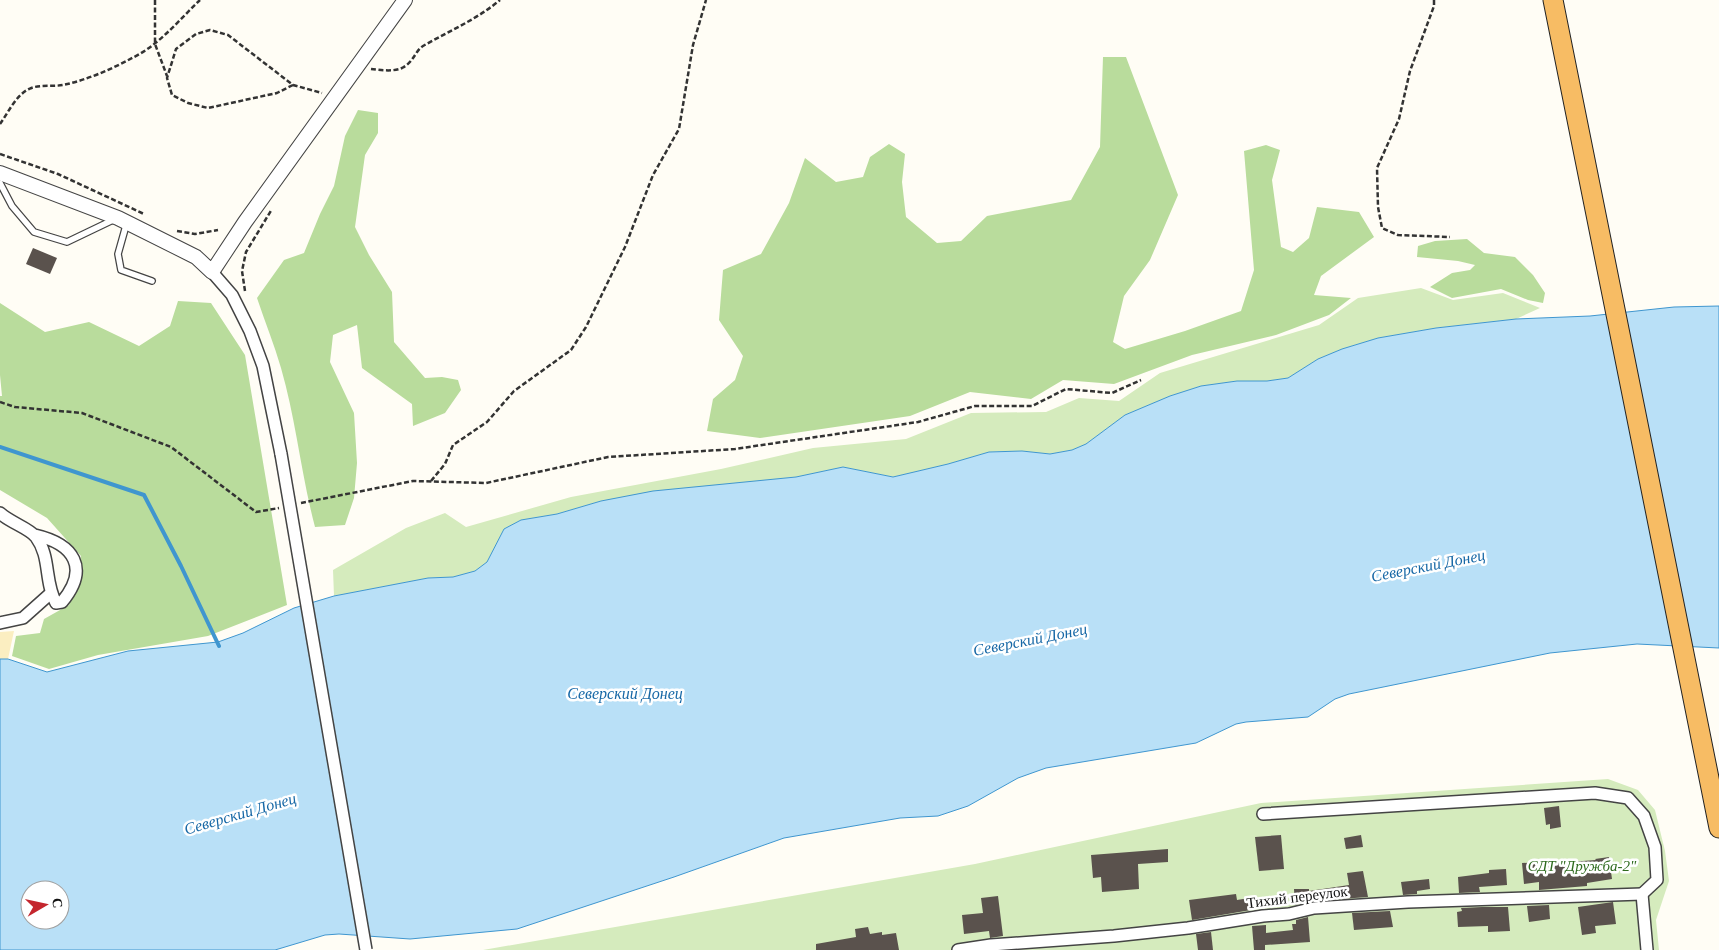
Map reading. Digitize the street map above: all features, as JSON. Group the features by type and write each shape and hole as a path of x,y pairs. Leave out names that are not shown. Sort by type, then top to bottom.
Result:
{"highway":[{"path":"1552,0 1581,136 1719,828"}],"street":[{"path":"212,272 245,222 404,0"},
{"path":"0,174 123,220 196,257 212,272 232,296 250,331 262,366 281,454 366,950"},
{"path":"0,513 35,535 66,547 72,554 76,572 75,582 62,602 56,603 51,593 45,554 35,535"},
{"path":"0,623 23,618 51,593"},
{"path":"1263,814 1595,793 1628,798 1644,816 1654,847 1657,880 1642,894 1646,950"},
{"name":"Тихий переулок","path":"958,950 1188,928 1263,916 1289,914 1314,908 1408,902 1642,894"}],"lane":[{"path":"0,183 12,206 34,232 67,242 123,220 118,254 121,270 152,281"}],"path":[{"path":"154,0 155,44 172,95 208,108 277,93 293,85"},
{"path":"0,124 20,96 29,89 61,85 80,80 133,58 155,44 200,0"},
{"path":"357,68 383,70 401,68 414,60 420,48 467,23 487,11 500,0"},
{"path":"431,481 445,464 453,445 487,422 514,391 571,350 586,327 625,247 653,175 679,129 694,45 706,0"},
{"path":"1434,0 1434,6 1410,71 1399,119 1377,168 1378,207 1382,228 1398,235 1450,237"},
{"path":"167,78 176,49 196,34 210,30 228,35 293,85 336,97"},
{"path":"0,154 58,174 150,218"},
{"path":"176,231 195,234 218,230"},
{"path":"245,291 242,271 246,252"},
{"path":"295,504 412,481 486,483 608,457 735,449 918,422 975,406 1032,406 1066,389 1112,393 1141,380"},
{"path":"0,402 15,407 82,413 171,447 256,512 285,506"}],"green space":[{"path":"1103,57 1126,57 1178,195 1150,260 1124,296 1113,342 1125,349 1185,331 1241,311 1254,270 1244,151 1266,145 1280,150 1272,180 1281,247 1293,252 1309,238 1317,207 1359,212 1374,237 1321,276 1314,295 1351,298 1329,315 1276,335 1192,355 1114,384 1063,380 1031,399 970,392 910,416 760,438 707,431 713,399 735,380 743,356 719,320 723,270 761,254 789,203 805,158 836,182 863,177 870,157 889,144 905,154 902,182 906,217 937,243 961,241 987,216 1071,200 1100,147"},
{"path":"358,110 378,113 378,133 365,155 355,227 369,255 392,292 394,342 425,378 442,377 458,380 461,390 445,413 413,426 412,404 362,368 357,325 333,335 330,362 354,413 357,463 354,498 345,525 315,527 286,388 257,298 284,260 304,253 334,186 345,136"},
{"path":"1467,239 1484,253 1515,257 1533,275 1545,293 1543,303 1528,300 1501,289 1452,298 1430,287 1452,273 1470,270 1475,265 1458,261 1417,257 1418,246 1435,241"},
{"path":"1421,288 1453,300 1503,293 1540,308 1516,319 1436,328 1378,338 1342,349 1318,359 1288,378 1267,381 1237,381 1201,386 1170,396 1125,415 1086,444 1072,450 1050,454 1022,451 989,452 893,477 843,467 796,477 601,501 557,514 521,520 504,529 487,562 475,571 453,577 428,578 334,596 333,570 406,528 445,513 466,527 571,497 721,469 813,448 906,439 971,413 1046,412 1079,398 1119,401 1160,373 1319,325 1358,298"},
{"path":"178,301 211,303 245,355 287,605 208,636 98,655 49,669 12,656 16,636 40,633 44,619 69,605 81,556 47,518 0,490 0,396 2,396 0,375 0,303 45,332 89,322 139,346 170,326"},
{"name":"СДТ \"Дружба-2\"","path":"1608,779 1638,790 1655,810 1665,851 1669,881 1656,920 1659,950 483,950 975,864 1261,803"}],"sand":[{"path":"14,631 8,659 0,660 0,632"}],"water":[{"name":"Северский Донец","path":"1719,306 1719,648 1637,644 1550,653 1349,694 1335,699 1308,717 1246,722 1236,724 1196,743 1046,768 1018,778 968,806 938,816 900,818 784,838 517,929 410,939 339,934 325,935 275,950 0,950 0,659 8,659 47,672 128,651 218,642 243,633 294,608 334,596 428,578 453,577 475,571 487,562 504,529 521,520 557,514 601,501 653,491 796,477 843,467 893,477 989,452 1022,451 1050,454 1072,450 1086,444 1125,415 1170,396 1201,386 1237,381 1267,381 1288,378 1318,359 1342,349 1378,338 1436,328 1516,319 1590,316 1674,307"}],"building":[{"path":"33,248 57,258 50,274 26,264"},
{"path":"1559,806 1561,827 1550,829 1550,824 1546,825 1544,808"},
{"path":"1281,835 1284,869 1259,871 1255,837"},
{"path":"1361,835 1363,847 1346,849 1344,838"},
{"path":"1168,849 1168,862 1138,864 1139,889 1102,892 1101,877 1093,878 1091,855"},
{"path":"1609,857 1612,879 1587,883 1587,886 1539,890 1539,882 1524,884 1522,863 1556,861 1556,863 1596,860"},
{"path":"1506,869 1507,885 1479,887 1480,892 1459,893 1458,877 1489,873 1489,870"},
{"path":"1363,871 1368,897 1314,901 1295,905 1294,889 1309,889 1309,891 1349,885 1347,873"},
{"path":"1429,879 1430,889 1417,891 1417,894 1403,895 1401,882"},
{"path":"1236,894 1237,900 1249,898 1251,910 1192,920 1189,900"},
{"path":"998,896 1003,936 990,938 989,931 964,934 962,915 983,913 981,898"},
{"path":"1613,902 1616,924 1595,926 1596,933 1582,935 1578,907"},
{"path":"1549,905 1550,919 1529,922 1527,906"},
{"path":"1508,907 1510,931 1488,932 1488,926 1458,927 1457,912 1462,911 1461,908"},
{"path":"1390,911 1393,927 1354,930 1352,913"},
{"path":"1308,917 1310,942 1265,945 1265,950 1254,950 1252,926 1266,925 1266,933 1293,930 1292,924 1296,924 1296,920"},
{"path":"868,927 870,934 882,932 882,935 896,933 899,950 816,950 816,944 856,937 855,929"},
{"path":"1211,932 1213,950 1198,950 1196,934"}],"waterway":[{"path":"0,447 144,495 181,566 219,646"}]}
